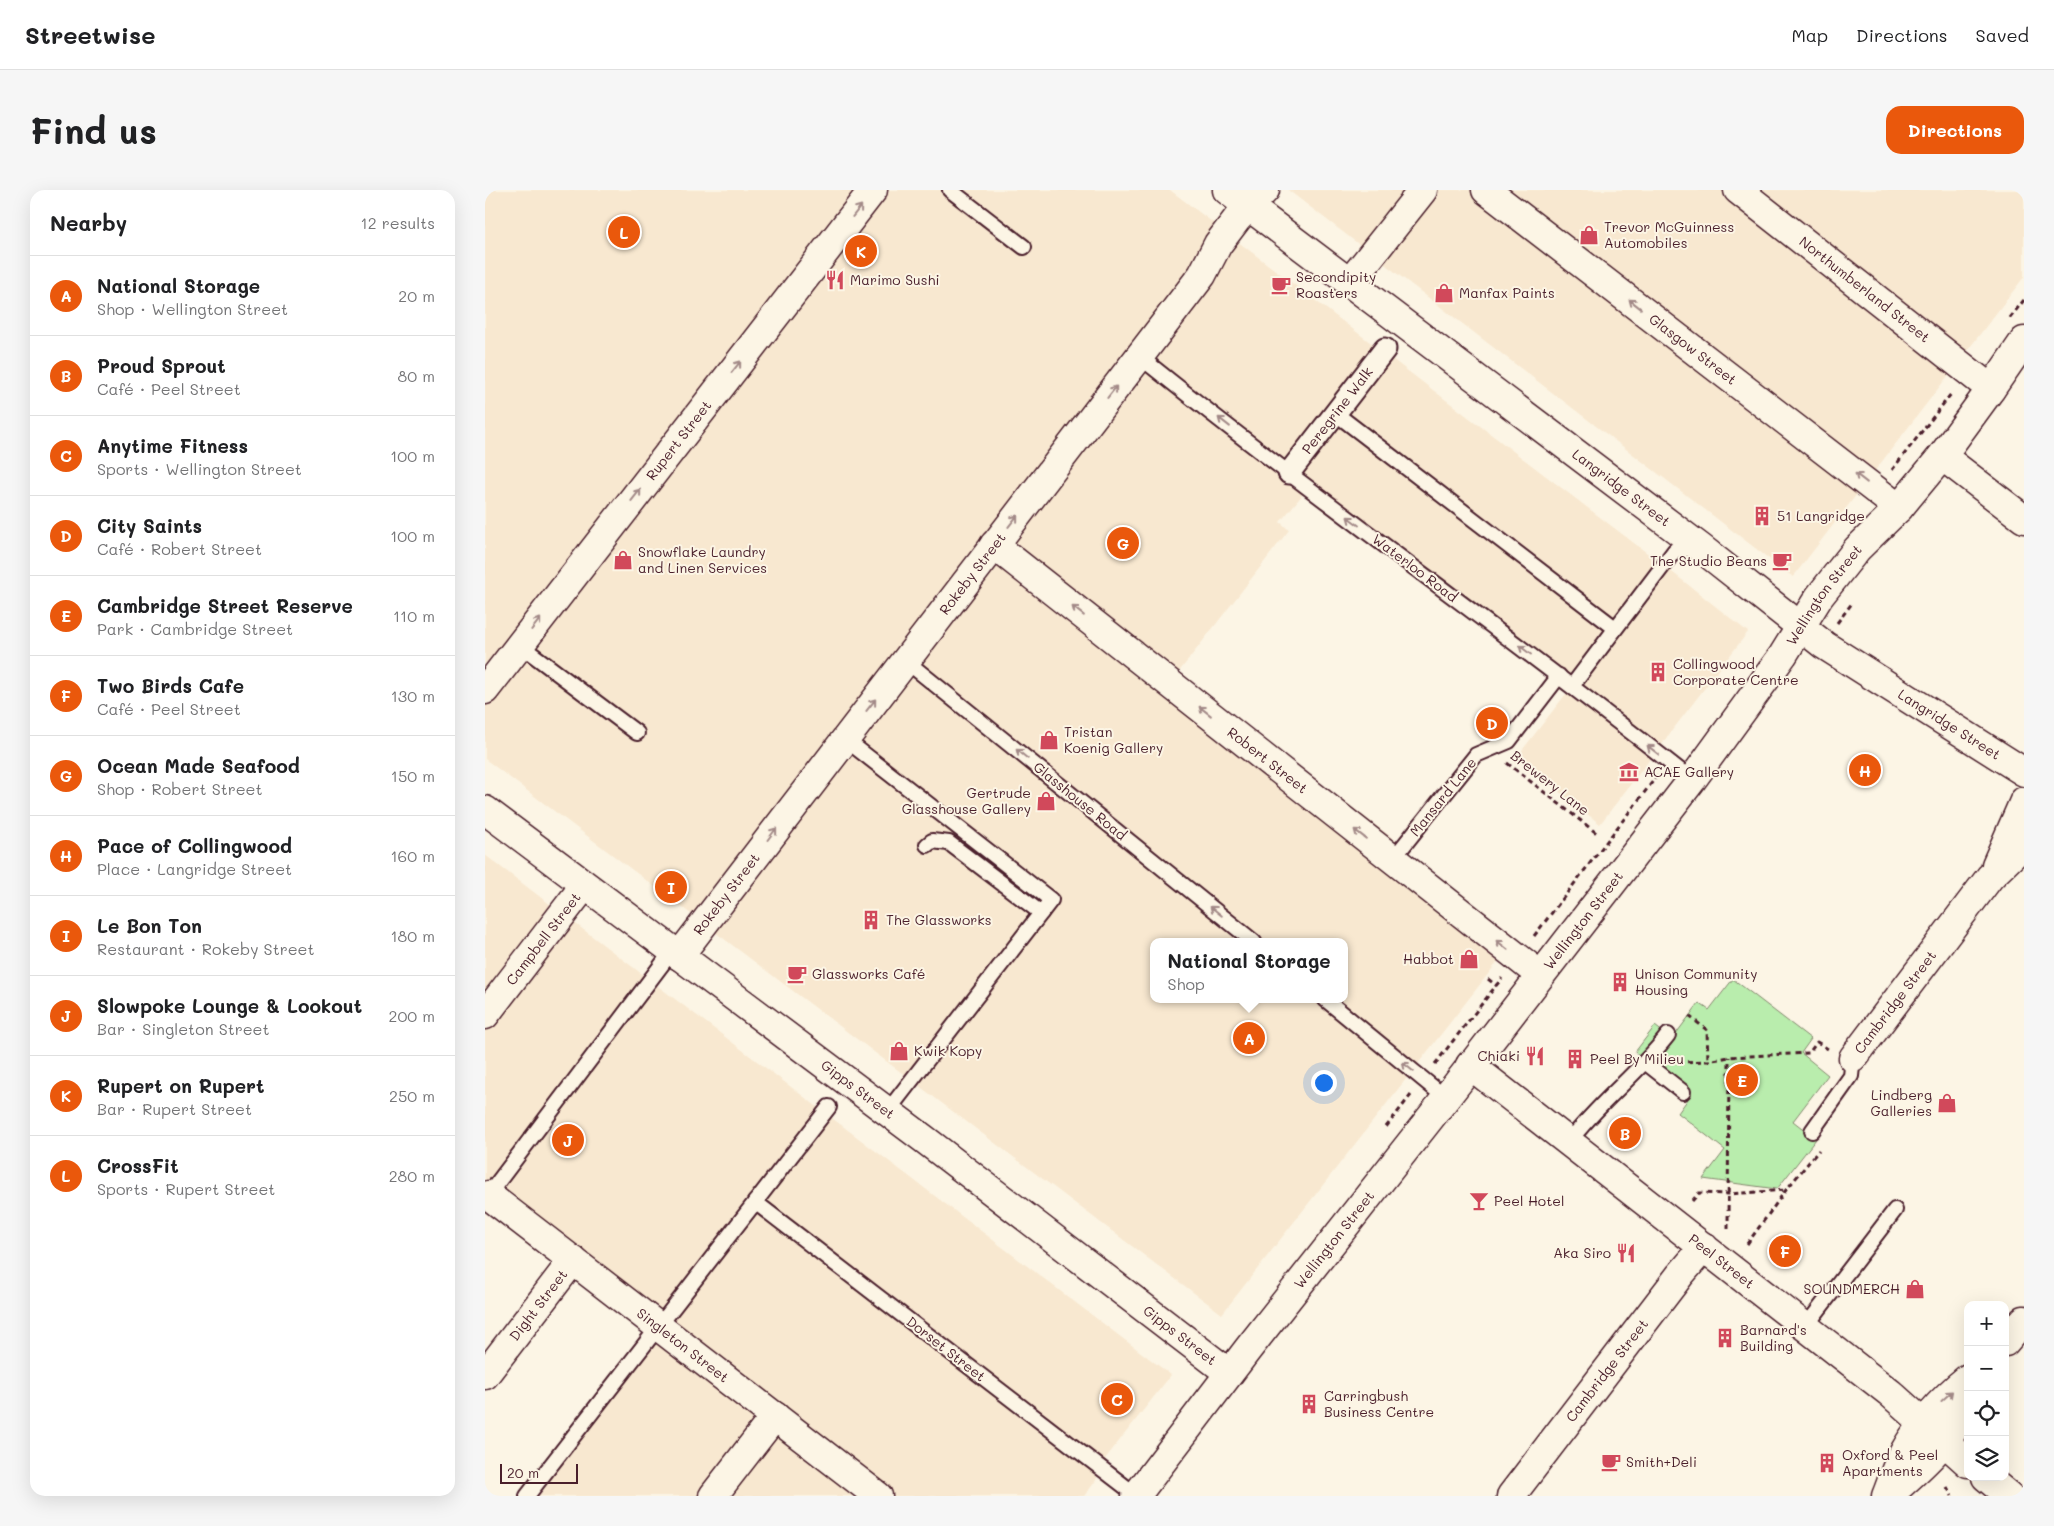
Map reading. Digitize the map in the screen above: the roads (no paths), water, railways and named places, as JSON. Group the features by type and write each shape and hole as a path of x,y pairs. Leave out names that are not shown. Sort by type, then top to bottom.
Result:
{"street":[{"name":"Rupert Street","path":"485,690 873,190"},
{"name":"Langridge Street","path":"1227,190 1257,198 1350,282 1701,548 1831,650 2024,772"},
{"path":"1350,282 1423,190"},
{"name":"Glasgow Street","path":"1486,190 1899,508"},
{"name":"Northumberland Street","path":"1739,190 1991,389"},
{"name":"Rokeby Street","path":"675,953 906,661 1203,275 1218,244 1237,219 1257,198"},
{"name":"Wellington Street","path":"1136,1496 1692,780 1783,655 1819,597 1857,549 1899,508 1942,456 1991,389 2015,332"},
{"name":"Peregrine Walk","path":"1289,473 1385,349"},
{"path":"1942,456 2024,520"},
{"name":"Robert Street","path":"994,545 1540,975"},
{"name":"Cambridge Street","path":"1990,878 2024,801"},
{"name":"Gipps Street","path":"485,810 887,1112 1229,1374"},
{"name":"Cambridge Street","path":"1853,1058 1990,878 2024,844"},
{"name":"Campbell Street","path":"485,1016 584,886"},
{"name":"Peel Street","path":"1470,1065 1806,1326 1924,1422 1964,1459"},
{"name":"Singleton Street","path":"487,1197 573,1260 878,1496"},
{"name":"Cambridge Street","path":"1511,1496 1680,1275 1704,1247"},
{"name":"Dight Street","path":"485,1375 573,1260"},
{"path":"2009,1338 2024,1321"},
{"path":"1887,1496 1903,1453 1945,1396 1964,1381"},
{"path":"1887,1496 1922,1467 1944,1441 1964,1412"},
{"path":"713,1496 775,1416"},
{"path":"1991,1481 2009,1496"}],"lane":[{"path":"950,190 1024,247"},
{"name":"Waterloo Road","path":"1139,356 1289,473 1559,676 1692,780"},
{"path":"1335,413 1615,628"},
{"path":"1572,686 1675,550 1701,548"},
{"path":"520,645 637,733"},
{"name":"Glasshouse Road","path":"906,661 1249,938"},
{"name":"Mansard Lane","path":"1393,860 1476,755 1509,741 1559,676"},
{"path":"845,739 1051,900 887,1112"},
{"path":"927,846 932,841 949,843 1041,913"},
{"path":"487,1197 675,953"},
{"path":"1330,1003 1446,1098"},
{"path":"1569,1142 1587,1119 1645,1062 1667,1035"},
{"name":"Cambridge Street","path":"1811,1131 1851,1076 1853,1058"},
{"path":"1645,1062 1683,1092"},
{"path":"527,1496 829,1108"},
{"name":"Dorset Street","path":"755,1202 1136,1496"},
{"path":"1806,1326 1895,1210"}],"place":[{"name":"CrossFit","path":"624,232"},
{"name":"Trevor McGuinness Automobiles","path":"1589,235"},
{"name":"Rupert on Rupert","path":"861,251"},
{"name":"Marimo Sushi","path":"835,280"},
{"name":"Secondipity Roasters","path":"1281,285"},
{"name":"Manfax Paints","path":"1444,293"},
{"name":"51 Langridge","path":"1762,516"},
{"name":"Ocean Made Seafood","path":"1123,543"},
{"name":"Snowflake Laundry and Linen Services","path":"623,560"},
{"name":"The Studio Beans","path":"1782,561"},
{"name":"Collingwood Corporate Centre","path":"1658,672"},
{"name":"City Saints","path":"1492,723"},
{"name":"Tristan Koenig Gallery","path":"1049,740"},
{"name":"Pace of Collingwood","path":"1865,770"},
{"name":"ACAE Gallery","path":"1629,772"},
{"name":"Gertrude Glasshouse Gallery","path":"1046,801"},
{"name":"Le Bon Ton","path":"671,887"},
{"name":"The Glassworks","path":"871,920"},
{"name":"Habbot","path":"1469,959"},
{"name":"Glassworks Café","path":"797,974"},
{"name":"Unison Community Housing","path":"1620,982"},
{"name":"National Storage","path":"1249,1038"},
{"name":"Kwik Kopy","path":"899,1051"},
{"name":"Chiaki","path":"1535,1056"},
{"name":"Peel By Milieu","path":"1575,1059"},
{"name":"Cambridge Street Reserve","path":"1742,1080"},
{"name":"Lindberg Galleries","path":"1947,1103"},
{"name":"Proud Sprout","path":"1625,1133"},
{"name":"Slowpoke Lounge & Lookout","path":"568,1140"},
{"name":"Peel Hotel","path":"1479,1201"},
{"name":"Two Birds Cafe","path":"1785,1251"},
{"name":"Aka Siro","path":"1626,1253"},
{"name":"SOUNDMERCH","path":"1915,1289"},
{"name":"Barnard's Building","path":"1725,1338"},
{"name":"Anytime Fitness","path":"1117,1399"},
{"name":"Carringbush Business Centre","path":"1309,1404"},
{"name":"Smith+Deli","path":"1611,1462"},
{"name":"Oxford & Peel Apartments","path":"1827,1463"}]}
